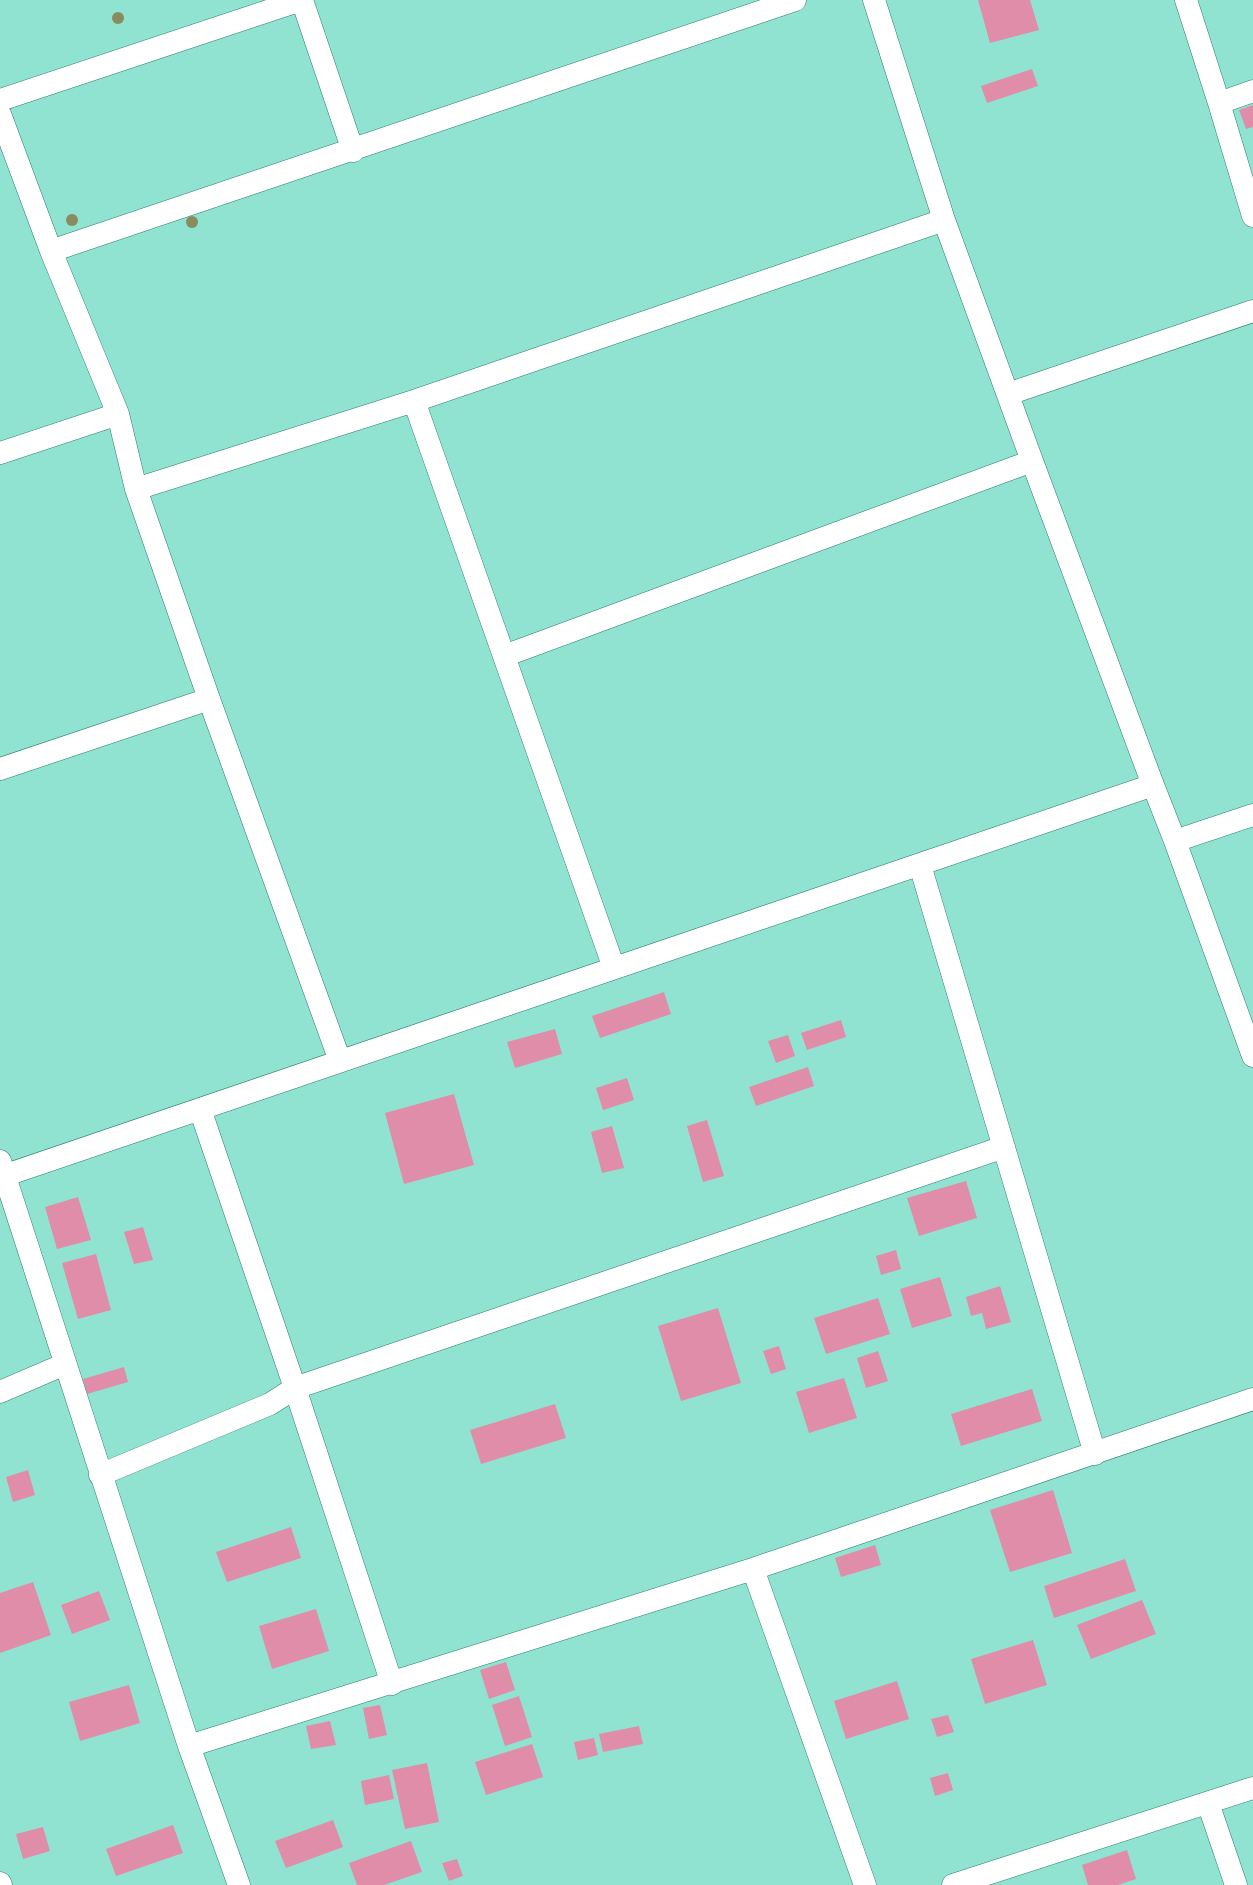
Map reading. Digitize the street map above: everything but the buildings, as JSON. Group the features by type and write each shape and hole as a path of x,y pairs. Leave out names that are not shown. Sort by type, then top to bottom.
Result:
{"street":[{"path":"0,100 302,0 353,151"},
{"path":"51,252 353,151 795,0"},
{"path":"874,0 944,220 1032,461 1175,841 1253,1056"},
{"path":"1186,0 1253,216"},
{"path":"1219,103 1253,91"},
{"path":"0,114 51,252 118,414 136,489 209,699 340,1061"},
{"path":"136,489 414,401 944,220"},
{"path":"1008,394 1253,311"},
{"path":"414,401 614,968"},
{"path":"0,453 118,414"},
{"path":"504,656 1032,461"},
{"path":"0,769 209,699"},
{"path":"239,1885 189,1746 2,1171 200,1109 1153,785"},
{"path":"1175,841 1253,815"},
{"path":"920,865 1095,1454"},
{"path":"200,1109 295,1388 392,1684"},
{"path":"100,1475 270,1404 295,1388 1004,1147"},
{"path":"0,1392 65,1364"},
{"path":"189,1746 392,1684 753,1569 1095,1454 1253,1399"},
{"path":"753,1569 865,1885"},
{"path":"953,1885 1253,1788"},
{"path":"1208,1802 1236,1885"}]}
